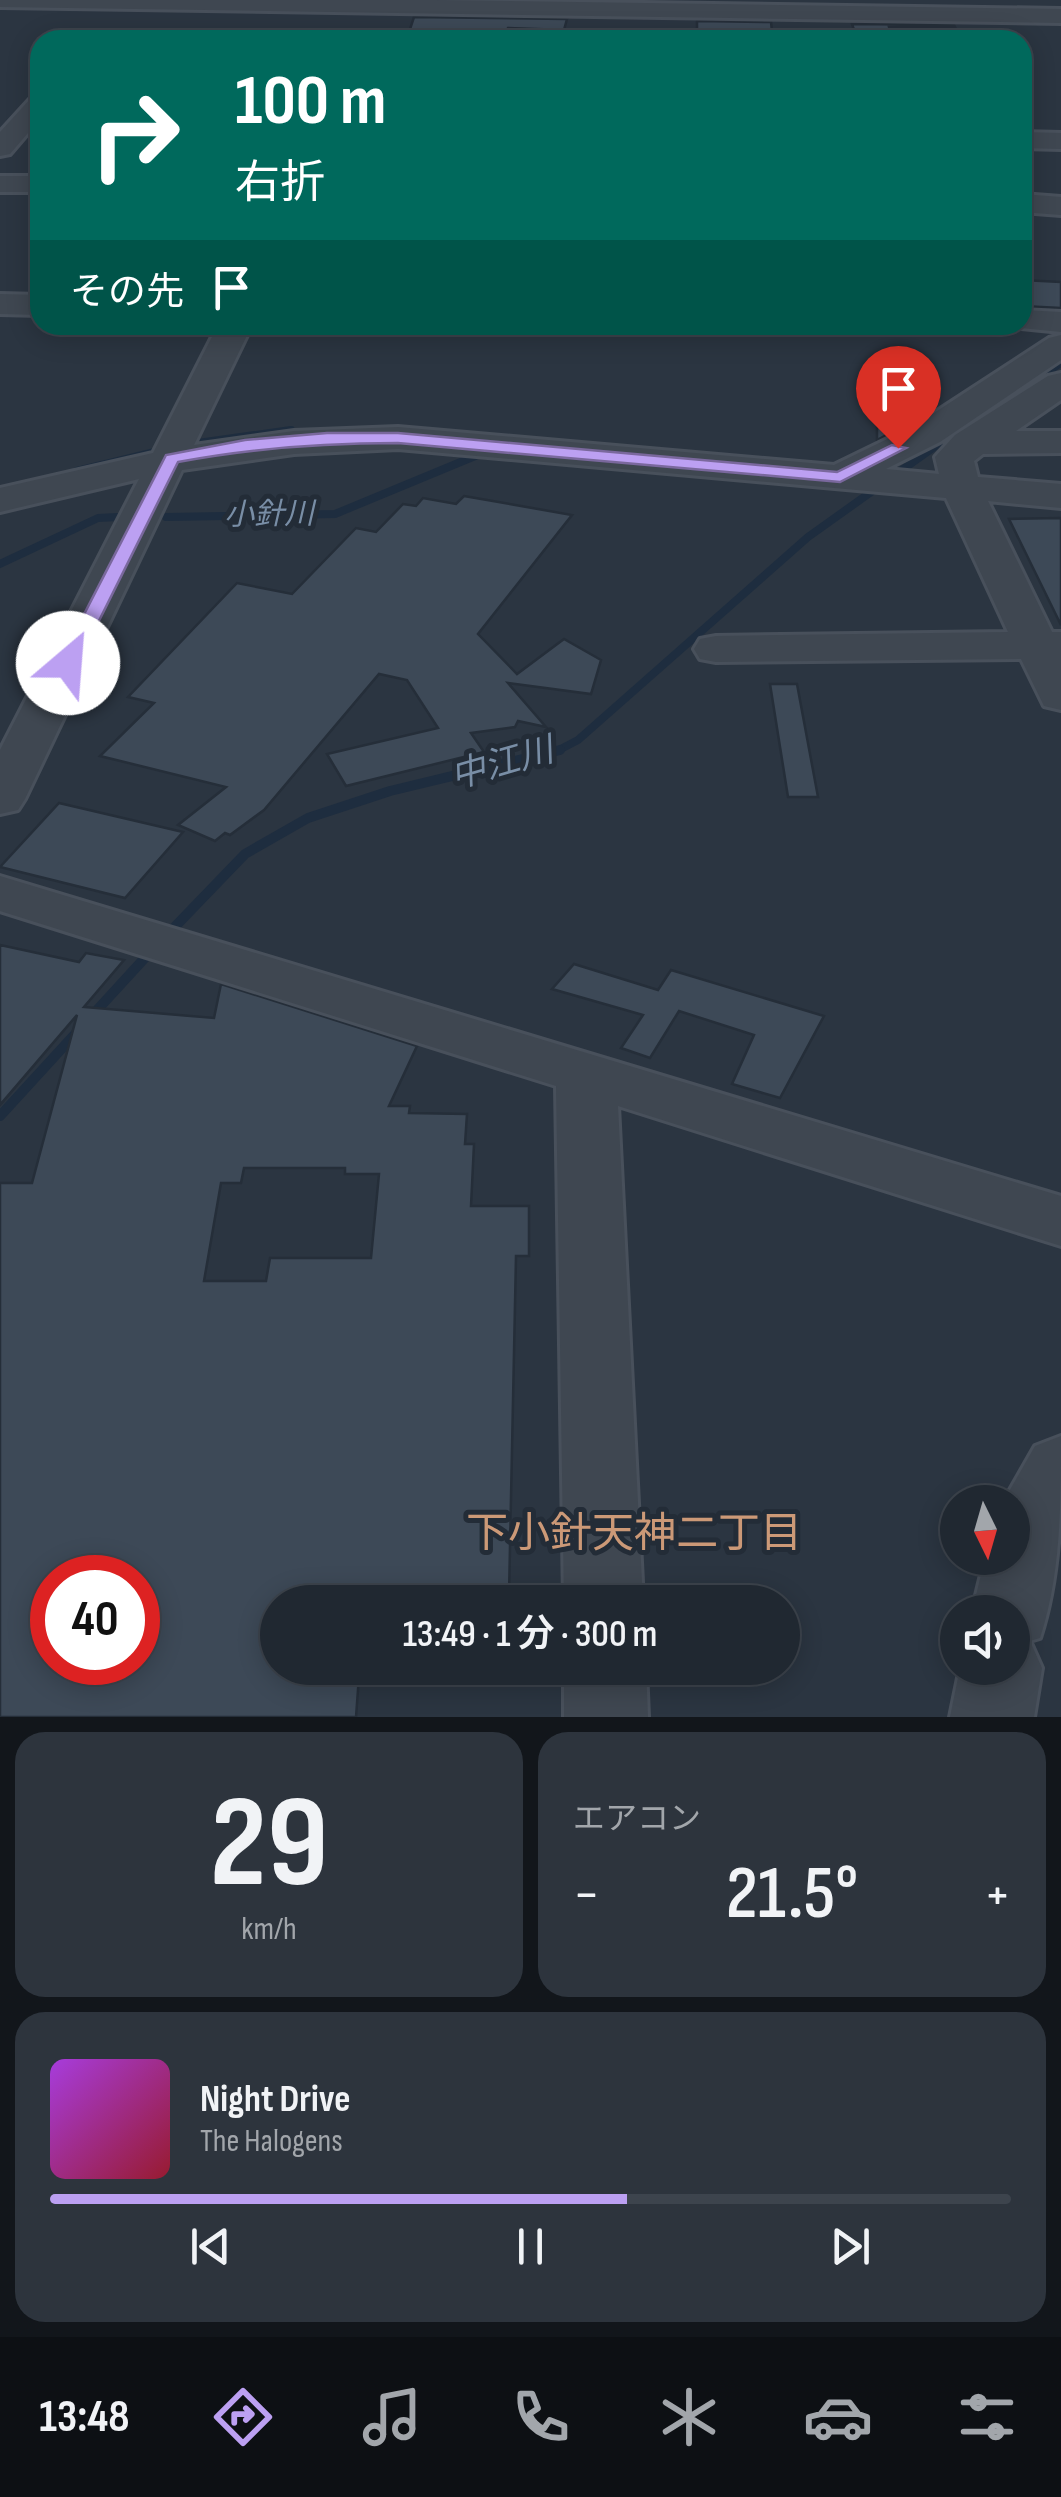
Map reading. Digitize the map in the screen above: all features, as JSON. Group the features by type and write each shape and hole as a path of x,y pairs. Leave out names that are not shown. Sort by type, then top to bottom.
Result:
{"street":[{"path":"0,0 382,10 430,4 646,10 903,7 1061,16"},
{"path":"108,28 132,1"},
{"path":"645,30 646,10"},
{"path":"0,148 26,117"},
{"path":"1032,140 1061,141"},
{"path":"0,184 30,184"},
{"path":"1032,204 1061,206"},
{"path":"0,304 30,305"},
{"path":"1032,321 1061,322"},
{"path":"0,799 229,335"},
{"path":"953,440 1061,346"},
{"path":"846,478 953,440 1061,384"},
{"path":"0,500 175,451 398,438 1061,496"},
{"path":"953,440 1061,442"},
{"path":"953,440 961,487 1050,645 1061,696"},
{"path":"716,649 1050,645"},
{"path":"0,893 1061,1221"},
{"path":"586,1075 602,1585"},
{"path":"1016,1595 1030,1527 1061,1468"},
{"path":"605,1685 606,1717"},
{"path":"992,1717 999,1685"}],"building":[{"path":"414,17 567,19 564,30 410,30"},
{"path":"697,21 771,22 772,30 697,30"},
{"path":"852,24 955,27 889,27 890,30 854,30"},
{"path":"1032,281 1061,282 1061,308 1032,307"},
{"path":"877,411 923,415 877,440"},
{"path":"464,496 572,515 478,634 517,674 564,639 601,660 591,694 508,683 546,727 518,721 515,727 471,733 484,752 346,786 327,754 438,728 407,680 379,674 264,810 215,841 178,825 226,787 100,756 154,703 128,697 237,583 292,594 356,528 376,532 403,504 416,506 423,498 456,504"},
{"path":"1061,518 1061,625 1009,519"},
{"path":"770,684 797,684 818,797 788,797"},
{"path":"59,803 183,832 125,898 0,867"},
{"path":"0,945 79,962 86,953 124,960 84,1007 214,1018 221,984 417,1046 389,1106 410,1106 409,1113 467,1114 465,1144 474,1144 471,1206 529,1206 529,1256 516,1256 509,1585 260,1585 260,1685 358,1685 356,1717 0,1717 0,1183 32,1183 77,1015 0,1105","holes":["244,1168 345,1168 345,1174 379,1174 371,1258 270,1258 266,1281 204,1281 221,1183 241,1183"]},
{"path":"574,964 658,990 671,970 824,1016 780,1098 732,1084 754,1035 679,1011 650,1058 621,1048 643,1015 552,989"}],"waterway":[{"name":"中江川","path":"954,433 1061,364"},
{"path":"273,433 371,429"},
{"path":"184,445 291,430"},
{"name":"中江川","path":"558,751 578,740 808,537 958,430"},
{"path":"77,471 163,450"},
{"name":"小針川","path":"166,517 335,514 480,454"},
{"name":"小針川","path":"0,564 98,518 118,517"},
{"name":"中江川","path":"165,937 245,854 308,818 390,791 558,751"},
{"name":"中江川","path":"0,1116 153,949"}],"district":[{"name":"下小針天神二丁目","path":"634,1534"}],"route":[{"path":"68,663 172,458 245,445 327,438 398,438 840,477 898,448"}]}
